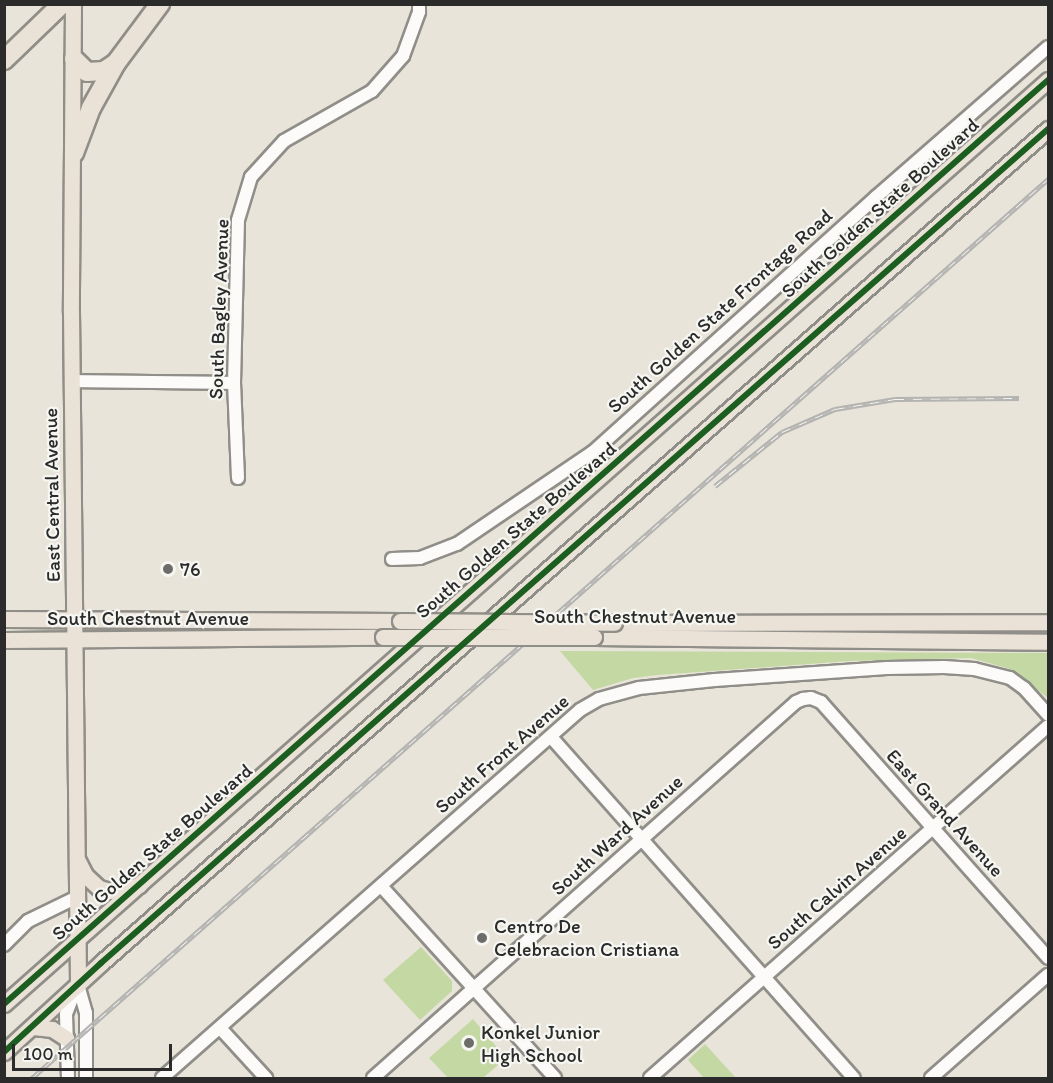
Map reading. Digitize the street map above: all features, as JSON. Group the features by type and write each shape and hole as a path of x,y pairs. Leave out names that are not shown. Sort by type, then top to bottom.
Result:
{"highway":[{"path":"4,60 63,4"},
{"path":"74,153 91,108 116,63 160,4"},
{"path":"74,52 87,72 104,71 116,63"}],"main road":[{"name":"East Central Avenue","path":"73,4 71,381 78,985"},
{"name":"South Golden State Boulevard","path":"4,1004 1048,80"},
{"path":"4,1052 1048,129"},
{"name":"South Chestnut Avenue","path":"4,618 1048,622"},
{"name":"South Chestnut Avenue","path":"4,640 594,637 1048,642"},
{"path":"77,860 85,875 99,888 111,891 139,885"},
{"path":"33,1027 52,1029 66,1038"}],"street":[{"name":"South Bagley Avenue","path":"238,478 234,383 238,220 251,177 284,141 372,91 403,56 419,12 419,4"},
{"name":"South Golden State Frontage Road","path":"392,559 420,558 457,544 593,452 876,197 1048,47"},
{"path":"71,381 234,383"},
{"name":"South Front Avenue","path":"162,1078 221,1029 580,710 618,693 715,680 887,668 944,667 993,672 1010,678 1024,688 1048,715"},
{"name":"East Grand Avenue","path":"811,698 821,702 1048,958"},
{"name":"South Ward Avenue","path":"373,1078 796,702 811,698"},
{"name":"South Calvin Avenue","path":"650,1078 1048,726"},
{"path":"551,737 854,1078"},
{"path":"381,886 555,1078"},
{"path":"8,941 28,921 77,897"},
{"path":"931,1078 1048,975"},
{"name":"East Central Avenue","path":"68,1078 66,1014 78,985"},
{"name":"East Central Avenue","path":"78,985 86,1013 86,1078"},
{"path":"221,1029 266,1078"}],"green space":[{"path":"560,651 1048,653 1048,698 1010,669 971,658 849,661 658,675 633,678 593,690"},
{"path":"421,947 452,981 452,991 420,1020 383,980"},
{"path":"473,1019 506,1058 483,1078 448,1078 429,1058"},
{"path":"705,1044 736,1078 704,1078 688,1060"}],"railway":[{"path":"32,1078 1048,179"},
{"path":"715,486 782,432 835,409 895,399 1019,398"}],"cycle path":[{"path":"4,1004 1048,80"},
{"path":"4,1052 101,963 1048,129"}],"place":[{"name":"76","path":"168,569"},
{"name":"Centro De Celebracion Cristiana","path":"482,938"},
{"name":"Konkel Junior High School","path":"469,1043"}]}
